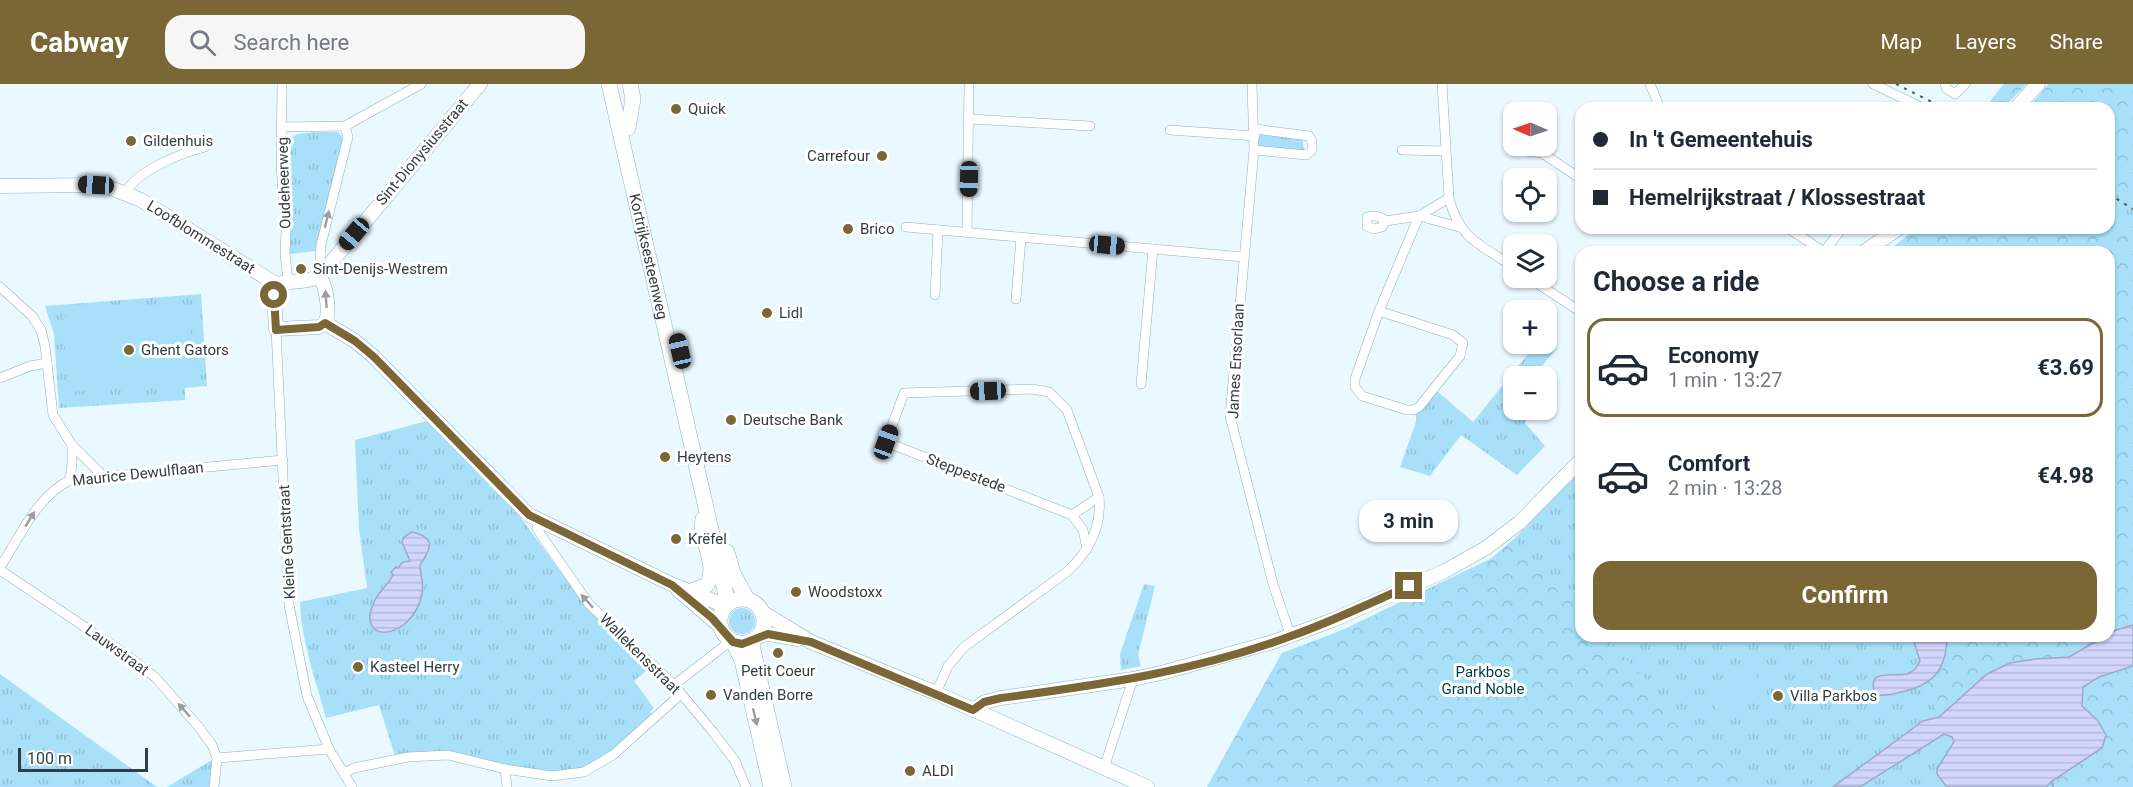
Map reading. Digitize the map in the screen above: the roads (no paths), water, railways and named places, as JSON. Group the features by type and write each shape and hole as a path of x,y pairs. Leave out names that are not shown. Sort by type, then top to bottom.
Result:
{"main road":[{"name":"Kortrijksesteenweg","path":"609,84 727,605"},
{"name":"Kortrijksesteenweg","path":"618,84 729,561 747,599"},
{"path":"628,128 633,99 630,84"},
{"path":"692,591 707,585 712,576 702,527 706,505"},
{"path":"731,641 742,644 755,639 764,628 764,618 757,604 747,599 733,601 727,605 721,615 720,626 742,660 771,787"},
{"path":"755,639 784,787"}],"street":[{"name":"Oudeheerweg","path":"282,84 281,166 286,231 282,283"},
{"path":"282,127 345,126 421,84"},
{"name":"Sint-Dionysiusstraat","path":"319,277 480,84"},
{"path":"967,232 969,84"},
{"name":"James Ensorlaan","path":"1252,84 1254,150 1230,416 1273,584 1291,637"},
{"path":"1442,84 1449,198 1459,227"},
{"path":"1873,84 1910,102"},
{"path":"1945,84 1955,94 1965,84"},
{"path":"2022,102 2038,84"},
{"path":"1653,85 1658,102"},
{"path":"970,119 1090,126"},
{"path":"319,277 282,283 274,295 276,330 319,327 328,317 325,286 319,277 321,245 348,137 345,126"},
{"path":"1170,130 1309,136 1312,141 1312,150 1306,155 1254,150"},
{"path":"125,193 135,179 187,152 205,147"},
{"path":"1402,150 1445,152"},
{"path":"1546,156 1575,175"},
{"name":"Loofblommestraat","path":"0,186 74,184 108,187 141,200 282,283"},
{"path":"1385,221 1419,216 1449,198"},
{"path":"1419,216 1459,227 1474,241 1503,260"},
{"path":"1378,311 1453,335 1463,344 1460,356 1419,407 1413,410 1362,396 1355,387 1355,378 1378,311 1419,216"},
{"path":"906,227 1243,257"},
{"path":"935,295 938,230"},
{"path":"1797,234 1815,246"},
{"path":"1873,246 1890,234"},
{"path":"1016,299 1021,238"},
{"path":"1141,384 1153,249"},
{"path":"0,287 32,316 41,330 53,415 72,445 104,477"},
{"path":"1544,288 1575,308"},
{"path":"325,323 355,341 374,357 529,515 672,585 727,605"},
{"name":"Kleine Gentstraat","path":"276,330 289,605 307,696 329,749 352,787"},
{"path":"2,375 47,363"},
{"name":"Steppestede","path":"936,693 948,666 964,647 1068,571 1087,549 1096,531 1100,511 1099,497 1067,410 1049,392 1032,389 904,393 886,442 1072,515"},
{"path":"70,480 72,445"},
{"name":"Maurice Dewulflaan","path":"0,569 42,501 70,480 283,460"},
{"path":"973,710 984,702 1001,698 1133,679 1217,659 1291,637 1445,571 1486,549 1519,523 1575,466"},
{"path":"1087,549 1083,530 1072,515 1099,497"},
{"name":"Wallekensstraat","path":"538,521 537,528 541,535 581,594 674,685 735,761 746,787"},
{"name":"Lauwstraat","path":"0,569 140,664 198,726 212,745 217,758"},
{"path":"672,585 720,626"},
{"path":"762,612 811,642 936,693 1147,787"},
{"path":"755,639 768,634 811,642"},
{"path":"674,685 731,641"},
{"path":"1104,768 1133,679"},
{"path":"344,773 354,768 408,757 448,755 505,769 552,776 584,772 613,755 681,694"},
{"path":"214,787 217,758 329,749"},
{"path":"505,769 507,787"}],"waterway":[{"path":"2052,781 2053,787"}],"railway":[{"path":"1896,84 1932,102"},
{"path":"2115,198 2133,209"}],"place":[{"name":"Quick","path":"676,109"},
{"name":"Gildenhuis","path":"131,141"},
{"name":"Carrefour","path":"882,156"},
{"name":"Brico","path":"848,229"},
{"name":"Sint-Denijs-Westrem","path":"301,269"},
{"name":"Lidl","path":"767,313"},
{"name":"Ghent Gators","path":"129,350"},
{"name":"Deutsche Bank","path":"731,420"},
{"name":"Heytens","path":"665,457"},
{"name":"Krëfel","path":"676,539"},
{"name":"Woodstoxx","path":"796,592"},
{"name":"Petit Coeur","path":"778,653"},
{"name":"Kasteel Herry","path":"358,667"},
{"name":"Vanden Borre","path":"711,695"},
{"name":"Villa Parkbos","path":"1778,696"},
{"name":"ALDI","path":"910,771"}],"park label":[{"name":"Parkbos Grand Noble","path":"1483,680"}]}
